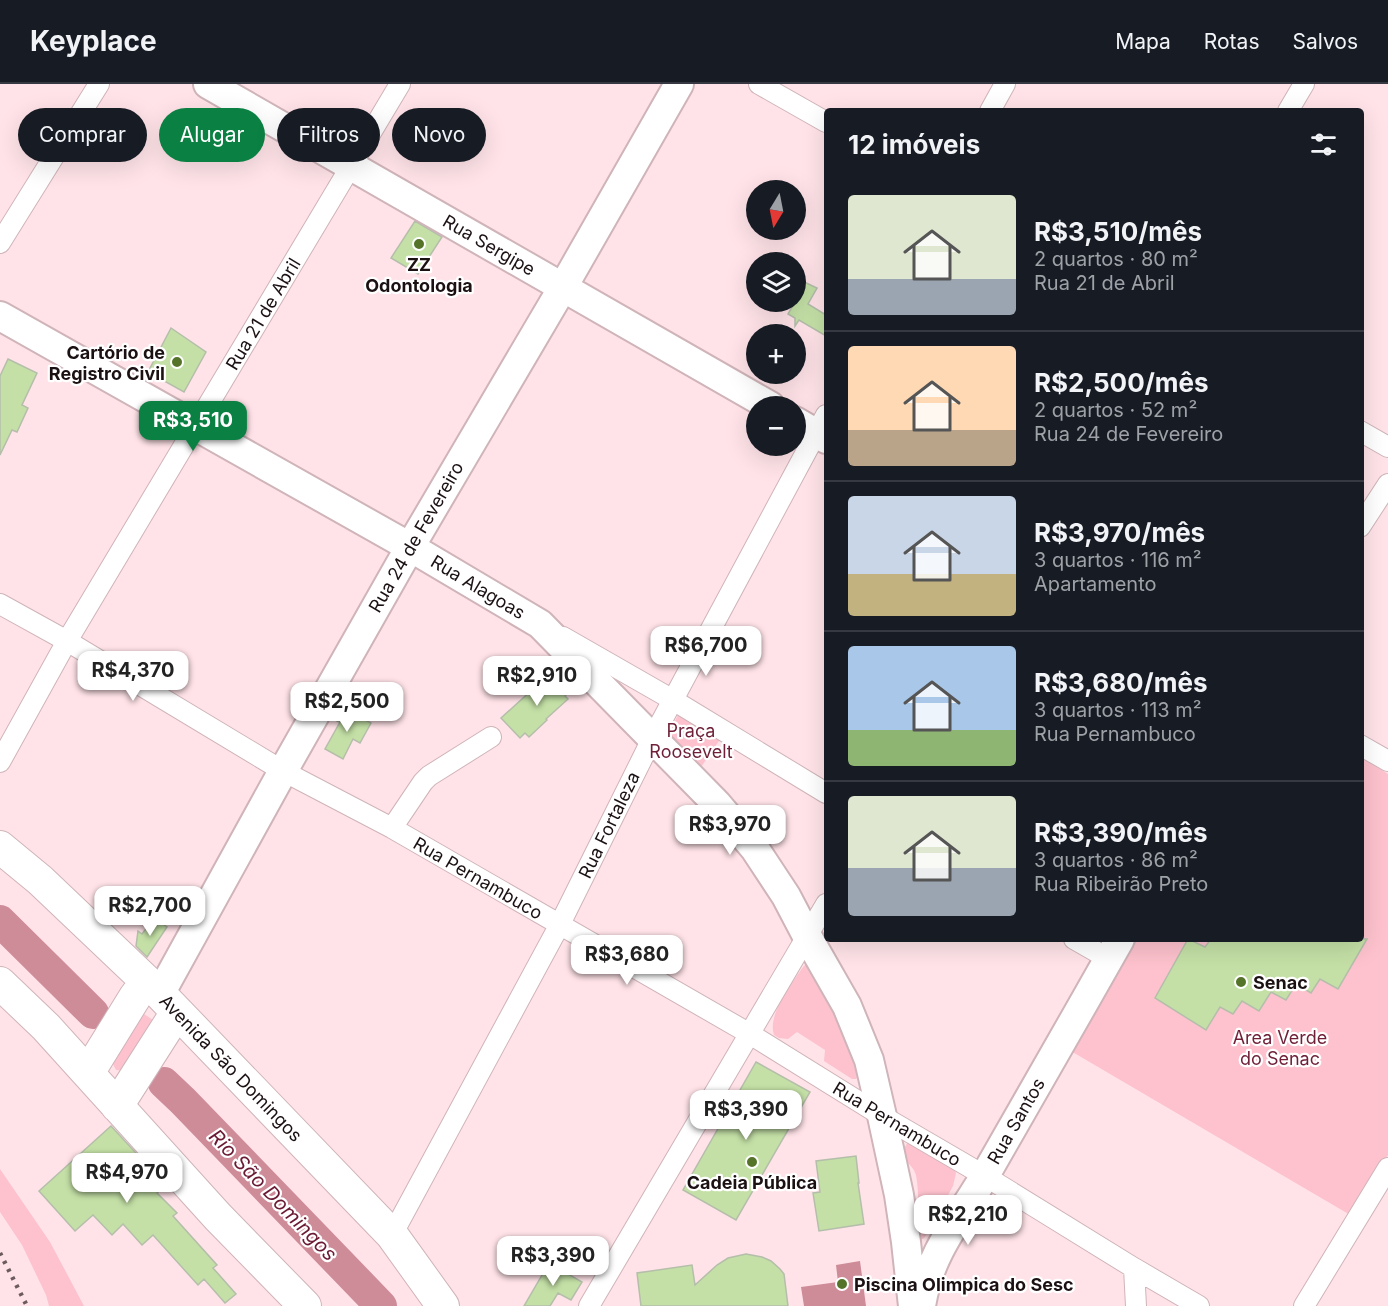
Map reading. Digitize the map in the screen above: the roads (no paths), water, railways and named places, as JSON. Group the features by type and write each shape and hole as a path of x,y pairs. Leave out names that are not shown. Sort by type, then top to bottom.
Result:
{"main road":[{"name":"Avenida São Domingos","path":"0,847 39,880 157,1004 392,1235 443,1306"},
{"path":"0,983 124,1096 218,1217 305,1306"},
{"path":"91,1068 157,1004"},
{"path":"124,1096 157,1004"}],"street":[{"path":"0,243 99,84"},
{"name":"Rua Sergipe","path":"208,84 753,396"},
{"name":"Rua 21 de Abril","path":"0,762 68,641 400,84"},
{"name":"Rua 24 de Fevereiro","path":"157,1004 283,771 410,547 679,84"},
{"path":"759,84 824,121"},
{"path":"992,108 1005,84"},
{"path":"1290,108 1304,84"},
{"name":"Rua Alagoas","path":"0,315 410,547 673,700 824,792"},
{"name":"Rua Fortaleza","path":"392,1235 559,926 653,737 816,427"},
{"path":"1364,433 1388,447"},
{"path":"1364,521 1388,484"},
{"name":"Rua Pernambuco","path":"0,604 68,641 283,771 392,828 750,1034 1199,1306"},
{"path":"540,624 653,737 717,804 755,849 786,896 847,1006 868,1060 882,1116 899,1195 913,1306"},
{"path":"392,828 429,776 491,737"},
{"path":"1364,747 1388,761"},
{"path":"589,1306 824,907"},
{"path":"1086,942 1114,949"},
{"name":"Rua Santos","path":"921,1306 924,1288 940,1246 985,1176 1114,949"},
{"path":"1304,1306 1388,1168"},
{"path":"906,1242 922,1253 932,1252 940,1246"},
{"path":"1134,1268 1136,1306"}],"waterway":[{"name":"Rio São Domingos","path":"0,921 93,1013"},
{"name":"Rio São Domingos","path":"164,1083 381,1306"}],"railway":[{"path":"0,1253 27,1306"}],"place":[{"name":"ZZ Odontologia","path":"419,244"},
{"name":"Cartório de Registro Civil","path":"177,362"},
{"name":"Senac","path":"1241,982"},
{"name":"Cadeia Pública","path":"752,1162"},
{"name":"Piscina Olimpica do Sesc","path":"842,1284"}],"park label":[{"name":"Praça Roosevelt","path":"691,740"},
{"name":"Area Verde do Senac","path":"1280,1047"}]}
